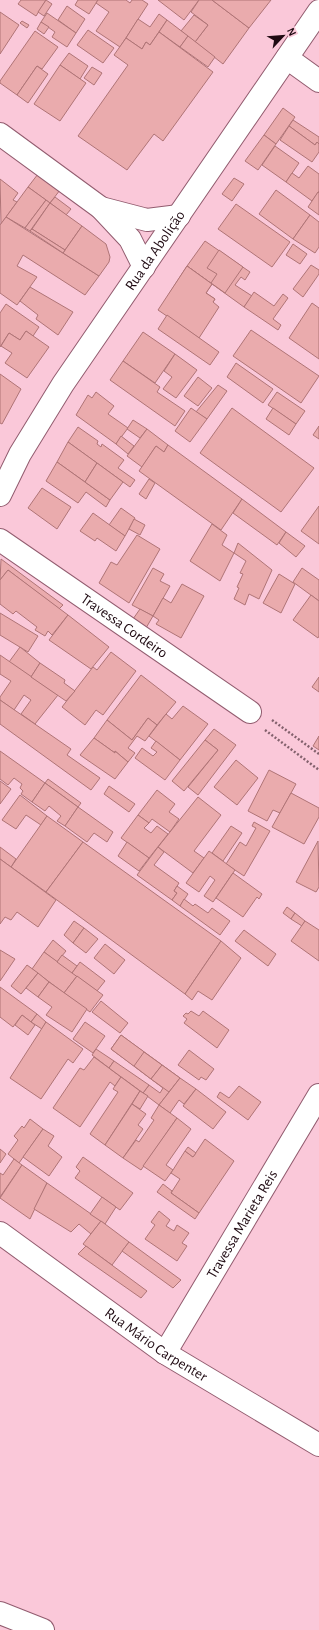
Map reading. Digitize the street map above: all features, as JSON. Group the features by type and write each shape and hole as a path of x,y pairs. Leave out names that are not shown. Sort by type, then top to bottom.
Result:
{"street":[{"name":"Rua da Abolição","path":"0,495 20,454 63,384 319,11"},
{"path":"287,58 319,81"},
{"path":"0,134 101,208 130,239 144,267"},
{"path":"101,208 147,220 179,216"},
{"name":"Travessa Cordeiro","path":"0,540 250,712"},
{"name":"Travessa Marieta Reis","path":"165,1353 319,1095"},
{"name":"Rua Mário Carpenter","path":"0,1233 165,1353 319,1445"},
{"path":"0,1613 43,1630"}],"path":[{"path":"271,719 319,754"},
{"path":"264,730 319,770"}],"building":[{"path":"21,0 46,0 36,16 18,4"},
{"path":"46,0 52,4 44,16 38,12"},
{"path":"78,0 98,0 89,14 75,5"},
{"path":"98,0 126,0 130,3 132,0 142,0 148,4 120,47 96,31 109,12 96,3"},
{"path":"158,0 199,0 184,20"},
{"path":"199,0 212,0 249,28 223,64 195,42 208,25 191,12"},
{"path":"212,0 271,0 249,28"},
{"path":"67,6 85,19 76,33 58,20"},
{"path":"0,12 19,25 0,54"},
{"path":"47,13 76,33 67,47 52,37 55,32 41,22"},
{"path":"159,14 167,20 150,45 146,42 142,49 126,38 138,19 150,27"},
{"path":"194,15 208,25 195,42 181,31"},
{"path":"167,20 188,36 180,47 159,32"},
{"path":"22,21 29,25 27,28 20,23"},
{"path":"41,22 49,27 44,34 37,29"},
{"path":"88,30 114,48 103,63 77,45"},
{"path":"35,31 58,47 42,69 37,66 17,95 0,83 0,81"},
{"path":"159,32 213,72 163,141 154,134 127,170 78,136 128,65 114,55 126,38 142,49 146,42 150,45"},
{"path":"188,36 215,57 208,67 180,47"},
{"path":"69,53 88,66 80,79 60,65"},
{"path":"60,65 86,83 60,121 34,104"},
{"path":"37,66 48,74 28,103 17,95"},
{"path":"92,67 102,73 94,85 84,78"},
{"path":"283,108 295,117 276,144 264,135"},
{"path":"293,120 319,137 319,144 317,142 315,145 289,126"},
{"path":"289,126 315,145 317,142 319,144 319,152 312,162 280,140"},
{"path":"264,135 276,144 258,170 245,161"},
{"path":"275,146 299,163 286,182 262,165"},
{"path":"308,166 319,174 319,191 312,201 286,182 292,173 299,178"},
{"path":"38,174 60,190 50,203 28,187"},
{"path":"234,178 244,184 232,201 222,194"},
{"path":"0,179 18,193 13,200 17,202 1,224"},
{"path":"28,187 46,200 25,228 6,217"},
{"path":"276,190 310,215 293,239 259,214"},
{"path":"318,192 319,193 319,215 308,207"},
{"path":"55,197 71,209 66,215 50,203"},
{"path":"46,200 50,203 30,231 25,228"},
{"path":"50,203 82,226 65,250 32,229"},
{"path":"236,204 290,242 272,267 218,229"},
{"path":"310,215 319,222 319,247 315,253 293,239"},
{"path":"6,217 99,276 85,295 23,255 17,266 37,277 17,305 0,293 0,225"},
{"path":"82,226 106,244 110,257 109,262 99,276 63,253"},
{"path":"32,229 65,250 63,253 30,231"},
{"path":"205,241 250,272 245,280 241,277 235,285 252,296 244,307 187,266"},
{"path":"293,244 307,254 300,264 286,255"},
{"path":"219,250 243,267 225,293 211,283 217,274 207,268"},
{"path":"311,265 319,270 319,274 303,297 293,289"},
{"path":"187,266 212,284 206,293 215,299 202,319 195,315 186,329 177,323 188,307 169,294"},
{"path":"187,266 212,284 206,293 215,299 213,302 219,307 199,338 158,310"},
{"path":"30,287 73,312 58,335 36,319 38,315 20,301"},
{"path":"254,292 274,306 283,294 288,298 273,319 281,325 278,330 244,307"},
{"path":"312,303 319,308 319,359 289,338"},
{"path":"6,304 39,327 33,336 26,331 20,340 9,333 0,347 0,313"},
{"path":"167,315 219,352 210,365 158,329"},
{"path":"251,330 319,376 301,403 233,356"},
{"path":"26,331 49,347 27,378 5,363 12,353 1,346 9,333 20,340"},
{"path":"143,332 175,354 155,383 123,361"},
{"path":"175,354 197,370 176,398 163,389 172,377 164,371"},
{"path":"123,361 160,387 157,392 185,411 175,426 110,380"},
{"path":"236,363 273,389 263,403 227,377"},
{"path":"0,374 21,389 2,424 0,423"},
{"path":"198,377 212,388 198,406 184,396"},
{"path":"218,385 227,391 207,419 196,412"},
{"path":"96,392 114,406 108,414 128,428 116,444 76,415 88,395 92,398"},
{"path":"277,392 305,411 296,424 268,405"},
{"path":"191,408 207,419 190,442 175,431"},
{"path":"232,408 314,468 281,512 200,453"},
{"path":"273,408 296,424 289,435 266,419"},
{"path":"133,420 147,429 140,438 127,429"},
{"path":"319,426 319,439 313,435"},
{"path":"78,427 98,441 97,444 101,447 102,444 124,460 118,468 135,480 130,487 68,442"},
{"path":"147,429 168,445 164,452 156,446 142,467 127,456"},
{"path":"121,436 134,446 128,454 116,444"},
{"path":"68,442 97,463 85,482 57,462"},
{"path":"168,445 242,499 221,530 139,471 156,446 164,452"},
{"path":"57,462 110,500 106,507 86,492 78,503 46,481"},
{"path":"97,463 123,482 110,500 85,482"},
{"path":"149,479 155,483 146,499 139,494"},
{"path":"42,488 71,507 57,529 28,508"},
{"path":"242,499 286,532 277,545 233,513"},
{"path":"319,506 319,544 301,531"},
{"path":"121,508 135,518 125,536 109,525"},
{"path":"93,513 125,536 116,551 97,538 95,541 80,531"},
{"path":"134,519 145,525 140,535 129,529"},
{"path":"212,524 227,535 222,545 234,553 220,581 190,561"},
{"path":"286,532 305,546 296,557 279,543"},
{"path":"137,535 160,549 129,603 99,583 111,562 117,565"},
{"path":"238,543 272,570 259,599 249,594 245,605 234,599 239,588 237,587 243,574 240,573 246,561 234,553"},
{"path":"1,559 63,605 59,609 8,570 0,580"},
{"path":"153,568 164,574 160,581 170,586 153,616 132,605"},
{"path":"302,568 319,580 319,601 293,582"},
{"path":"8,570 68,615 52,635 48,631 45,636 35,630 37,627 16,611 13,614 0,604 0,580"},
{"path":"279,574 295,584 281,613 263,603"},
{"path":"182,584 204,596 181,638 156,624 159,620 153,616 163,598 171,603"},
{"path":"311,595 319,601 318,638 293,620"},
{"path":"140,609 153,616 146,628 133,619"},
{"path":"0,613 38,636 28,652 0,635"},
{"path":"68,615 109,647 91,669 49,640"},
{"path":"20,647 40,663 31,677 9,662"},
{"path":"111,652 136,671 103,715 96,710 85,725 62,707 93,667 97,670"},
{"path":"0,655 58,695 35,724 21,714 31,700 24,695 14,710 0,700 0,697 11,681 0,674"},
{"path":"40,663 65,680 64,683 75,691 66,701 31,677"},
{"path":"141,675 176,702 157,725 148,718 132,740 107,720"},
{"path":"319,677 319,692 312,687"},
{"path":"0,700 71,749 67,755 100,778 91,790 0,724"},
{"path":"183,706 208,724 180,760 149,736 166,714 172,719"},
{"path":"148,718 157,725 145,741 137,736 128,748 135,753 128,762 115,751 115,753 94,738 107,720 132,740"},
{"path":"214,729 236,745 198,795 188,787 218,750 205,740"},
{"path":"319,736 319,750 313,746"},
{"path":"94,738 115,753 115,751 128,762 115,779 80,755"},
{"path":"205,740 218,750 184,791 172,781"},
{"path":"156,741 180,760 165,780 135,758 142,748 153,756 157,752 151,748"},
{"path":"0,751 45,783 32,802 21,794 23,791 20,788 22,784 14,778 8,785 0,779"},
{"path":"236,760 258,778 237,805 214,787"},
{"path":"269,770 296,784 280,813 273,810 267,821 248,811"},
{"path":"48,779 81,803 78,807 45,783"},
{"path":"0,781 11,789 0,804"},
{"path":"45,783 78,807 65,826 57,821 61,816 49,806 45,811 32,802"},
{"path":"109,786 135,804 129,812 104,794"},
{"path":"157,790 175,804 169,812 179,819 170,832 152,819 149,823 138,815"},
{"path":"291,793 319,808 319,817 304,844 272,827"},
{"path":"20,795 47,816 41,825 26,815 16,829 2,820"},
{"path":"198,797 221,815 194,851 204,858 193,873 158,847"},
{"path":"78,807 113,832 107,842 94,833 87,842 65,826"},
{"path":"138,815 149,823 144,828 151,833 157,826 168,834 149,858 121,838"},
{"path":"47,816 83,842 46,892 11,867"},
{"path":"254,822 270,831 244,876 226,864 240,842 246,846 256,828 252,826"},
{"path":"231,826 242,833 223,861 212,853"},
{"path":"318,841 319,887 316,892 296,882"},
{"path":"83,842 221,941 185,994 46,892"},
{"path":"127,842 149,858 139,871 118,856"},
{"path":"0,847 16,859 11,867 0,859"},
{"path":"158,847 164,852 154,865 179,883 174,891 177,893 172,900 137,875"},
{"path":"209,851 235,870 213,902 204,896 215,880 210,876 199,892 186,883"},
{"path":"0,859 56,900 38,927 17,912 11,920 5,917 0,924"},
{"path":"233,873 262,894 259,899 257,897 243,917 216,898"},
{"path":"177,886 188,894 180,906 172,900 177,893 174,891"},
{"path":"184,899 193,906 195,904 208,913 212,908 230,921 220,935 180,906"},
{"path":"287,907 295,913 291,919 283,913"},
{"path":"295,913 305,921 302,926 291,919"},
{"path":"74,921 84,928 73,943 64,935"},
{"path":"305,921 319,930 319,961 291,941"},
{"path":"84,928 98,939 86,953 73,943"},
{"path":"244,930 276,954 268,966 235,941"},
{"path":"53,940 66,951 57,962 44,952"},
{"path":"221,941 241,958 212,1000 198,991 192,1000 185,994"},
{"path":"105,944 125,960 114,974 94,958"},
{"path":"0,950 15,959 0,981"},
{"path":"44,952 77,976 64,993 32,969"},
{"path":"62,955 77,966 72,973 57,962"},
{"path":"80,962 105,981 97,991 72,973"},
{"path":"27,965 38,973 21,994 11,986"},
{"path":"38,973 49,982 38,997 26,988"},
{"path":"77,976 103,995 90,1012 64,993"},
{"path":"49,982 87,1009 72,1032 46,1015 52,1007 38,997"},
{"path":"0,987 37,1014 31,1022 22,1015 13,1027 0,1017"},
{"path":"101,1001 128,1023 120,1033 92,1012"},
{"path":"191,1011 199,1016 203,1011 229,1030 217,1048 184,1023 187,1019 183,1016"},
{"path":"37,1014 46,1022 42,1029 31,1022"},
{"path":"22,1015 35,1025 28,1035 15,1025"},
{"path":"46,1022 83,1049 73,1063 68,1059 41,1099 10,1078"},
{"path":"85,1022 105,1036 93,1053 73,1039"},
{"path":"121,1035 144,1052 134,1066 111,1049"},
{"path":"121,1035 180,1078 159,1105 143,1093 149,1085 160,1093 163,1088 111,1049"},
{"path":"96,1049 114,1061 109,1068 92,1055"},
{"path":"189,1050 214,1069 206,1080 201,1077 199,1080 178,1065"},
{"path":"144,1052 162,1065 151,1079 134,1066"},
{"path":"94,1057 121,1077 115,1086 110,1082 80,1127 53,1108 80,1068 84,1070"},
{"path":"114,1061 149,1085 143,1093 109,1068"},
{"path":"162,1065 180,1078 169,1092 151,1079"},
{"path":"121,1077 140,1091 105,1145 90,1134 118,1092 113,1089"},
{"path":"180,1078 196,1089 184,1104 179,1100 170,1113 159,1105"},
{"path":"239,1086 261,1102 248,1120 217,1097 220,1092 229,1098"},
{"path":"196,1089 226,1112 213,1129 183,1106"},
{"path":"140,1091 148,1096 140,1109 132,1104"},
{"path":"132,1104 146,1114 138,1125 143,1129 123,1158 105,1145"},
{"path":"159,1105 177,1118 141,1170 123,1158 136,1140 139,1142 154,1120 151,1118"},
{"path":"177,1118 191,1129 166,1165 173,1170 165,1181 143,1166"},
{"path":"30,1119 43,1129 19,1163 8,1154 18,1140 14,1136 22,1126 24,1128"},
{"path":"43,1129 54,1136 48,1146 62,1157 49,1176 23,1157"},
{"path":"205,1139 234,1161 199,1213 171,1193 180,1179 171,1173 185,1151 193,1157"},
{"path":"188,1147 196,1153 193,1157 185,1151"},
{"path":"0,1149 6,1154 0,1163"},
{"path":"83,1157 133,1193 120,1210 75,1178 80,1171 76,1167"},
{"path":"14,1159 22,1165 0,1197 0,1173 3,1175"},
{"path":"22,1165 47,1183 30,1219 0,1198"},
{"path":"47,1183 101,1221 91,1234 79,1224 71,1232 34,1209"},
{"path":"163,1184 172,1191 171,1193 199,1213 195,1219 157,1192"},
{"path":"102,1197 116,1207 105,1224 90,1214"},
{"path":"159,1211 170,1220 166,1226 174,1231 177,1225 189,1233 182,1243 187,1246 177,1261 145,1239 155,1225 151,1222"},
{"path":"101,1221 129,1242 112,1265 83,1244"},
{"path":"129,1242 181,1280 173,1288 122,1251"},
{"path":"86,1246 147,1291 141,1298 78,1254"}]}
